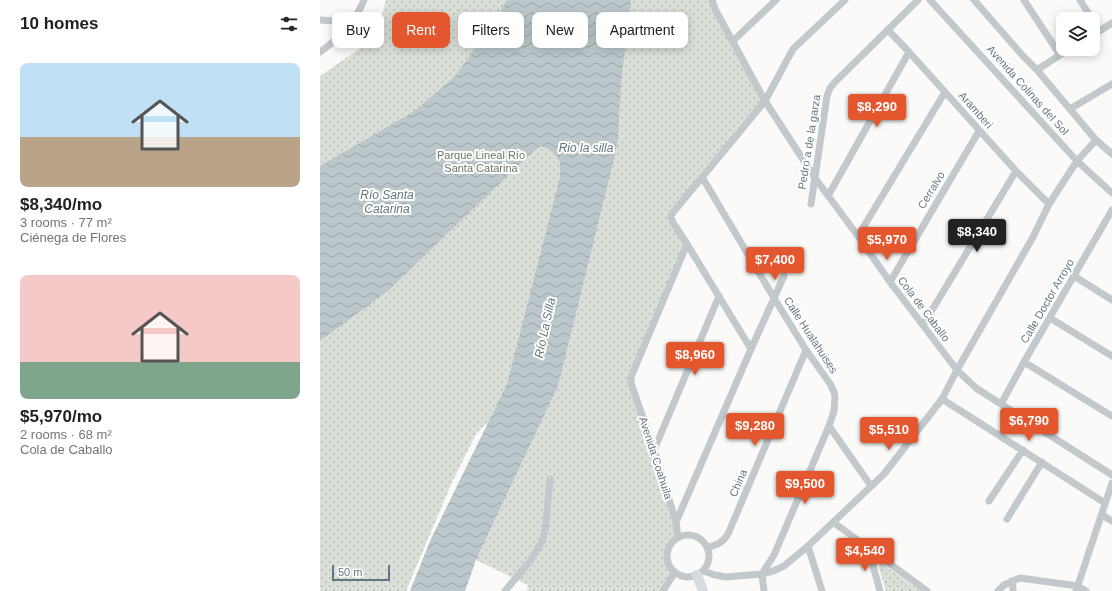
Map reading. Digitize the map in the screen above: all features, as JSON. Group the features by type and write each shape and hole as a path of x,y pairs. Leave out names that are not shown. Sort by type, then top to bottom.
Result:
{"street":[{"path":"357,12 364,0"},
{"name":"Cola de Caballo","path":"712,0 715,9 765,101 815,178 890,282 957,370 976,388 1112,474"},
{"path":"733,41 776,0"},
{"path":"751,349 672,221 671,217 673,212 765,101 793,49 845,0"},
{"name":"Pedro a de la garza","path":"811,204 827,96 830,88 918,0"},
{"name":"Avenida Colinas del Sol","path":"930,0 1077,161 1112,193"},
{"name":"Avenida Colinas del Sol","path":"974,0 1037,70 1096,140 1112,154"},
{"path":"1024,0 1056,49"},
{"path":"1080,0 1088,12"},
{"path":"320,20 332,21"},
{"path":"1100,31 1112,23"},
{"name":"Aramberi","path":"888,30 979,131 1049,204"},
{"path":"320,52 332,44"},
{"path":"828,196 909,52"},
{"path":"1037,70 1058,56"},
{"path":"1070,109 1112,84"},
{"path":"858,236 945,92"},
{"name":"Cerralvo","path":"890,282 979,131"},
{"path":"702,591 700,573 708,562 709,556 707,548 697,537 689,535 678,538 670,545 667,556 668,563 680,576 687,577 700,573 726,577 762,574 773,571 784,566 808,546 884,474 942,399 1033,237 1049,204 1077,161 1096,140"},
{"path":"923,325 1016,170"},
{"name":"Calle Hualahuises","path":"702,177 806,350 831,385 835,397 834,411 829,426 774,555 762,574"},
{"name":"Calle Doctor Arroyo","path":"1001,404 1112,210"},
{"name":"Avenida Coahuila","path":"678,538 676,522 631,375 687,244"},
{"path":"676,522 784,276"},
{"path":"1074,276 1112,300"},
{"path":"654,450 719,296"},
{"path":"1050,318 1112,356"},
{"name":"China","path":"707,548 721,543 726,539 806,350"},
{"path":"1024,362 1112,416"},
{"path":"942,399 1105,503"},
{"path":"829,426 871,486"},
{"path":"989,501 1024,450"},
{"path":"1007,519 1042,462"},
{"path":"505,591 531,560 543,540 550,479"},
{"path":"1077,588 1112,483"},
{"path":"1102,515 1112,521"},
{"path":"833,522 927,591"},
{"path":"808,546 822,591"},
{"path":"868,548 880,591"},
{"path":"663,591 675,572"},
{"path":"762,574 764,591"},
{"path":"998,591 1011,581 1023,578 1086,591"},
{"path":"1011,581 1013,591"}],"green space":[{"name":"Parque Lineal Río Santa Catarina","path":"386,0 712,0 765,101 671,215 687,244 631,375 678,538 671,546 668,554 669,563 675,572 663,591 527,591 528,585 476,560 558,386 549,360 476,434 453,480 406,591 320,591 320,76 361,48 384,48 384,12 383,12"},
{"path":"881,563 921,591 886,591 879,568"}],"water":[{"name":"Río Santa Catarina","path":"507,0 631,0 630,12 596,12 596,48 625,48 621,82 618,138 558,386 476,560 465,591 410,591 430,541 507,384 560,177 560,162 554,153 541,146 528,156 389,290 320,341 320,166 416,110 454,77 476,48 524,48 524,12 500,12"}],"water label":[{"name":"Rio la silla","path":"586,148"},
{"name":"Río La Silla","path":"545,328"}]}
